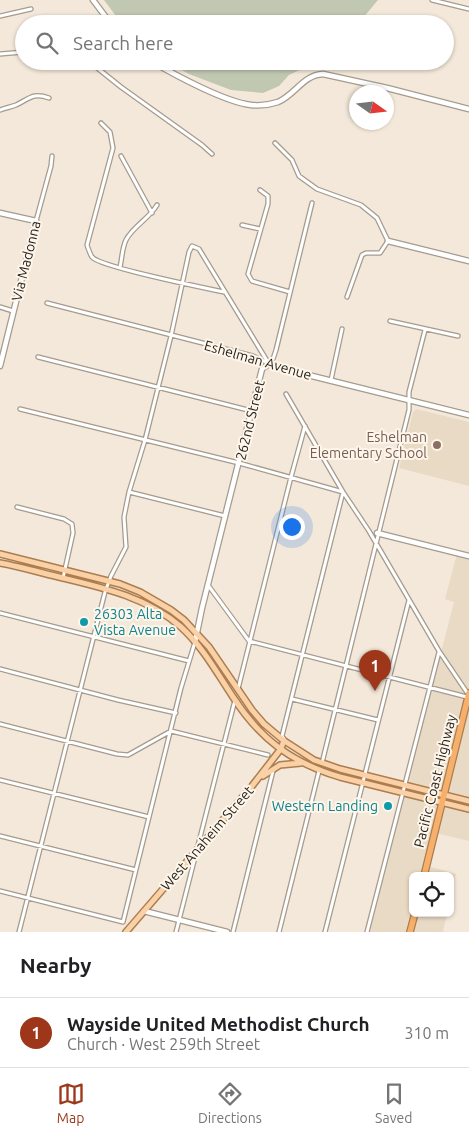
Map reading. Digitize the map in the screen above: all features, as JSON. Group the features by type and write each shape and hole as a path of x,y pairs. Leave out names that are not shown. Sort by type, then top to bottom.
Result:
{"highway":[{"name":"Pacific Coast Highway","path":"425,872 468,695"},
{"path":"410,932 414,917"}],"main road":[{"path":"0,554 109,581 140,592 170,610 196,632 209,647 259,718 284,741 322,763 469,801"},
{"path":"0,563 125,594 154,608 181,627 195,642 210,661 235,700 261,731 280,750 302,763 319,771 362,783 469,809"},
{"name":"West Anaheim Street","path":"127,931 257,781 280,750 284,741"},
{"path":"257,781 280,765 302,763"}],"street":[{"path":"93,0 104,15"},
{"path":"432,0 469,9"},
{"path":"0,16 31,9"},
{"path":"0,54 15,53"},
{"path":"100,70 202,144 212,154"},
{"path":"167,70 212,92 249,105 263,106 279,101 309,77 323,74 469,109"},
{"path":"0,110 15,106 32,96 41,95 49,98"},
{"path":"101,123 110,132 113,148 87,246 92,256 102,262 120,267 224,292"},
{"path":"275,143 292,160 299,176 318,189 361,205 377,218 388,241"},
{"name":"Via Madonna","path":"0,366 52,156"},
{"path":"121,156 152,214"},
{"path":"260,190 267,195 269,200 248,274 252,282 290,292"},
{"name":"262nd Street","path":"195,642 262,369 273,359 276,350 312,203"},
{"path":"120,267 125,242 130,234 152,214 157,205"},
{"path":"0,213 36,221"},
{"path":"242,225 260,230"},
{"path":"388,241 469,261"},
{"path":"346,297 362,255 366,253 380,253 388,241"},
{"path":"19,932 106,589 126,547 124,517 145,440 171,336 189,252 192,246 199,248 268,364"},
{"name":"Eshelman Avenue","path":"47,303 253,356 268,364 292,371 469,416"},
{"path":"0,308 13,312"},
{"path":"390,321 458,336"},
{"path":"331,380 342,329"},
{"path":"322,763 409,410 410,392 426,330"},
{"path":"38,357 252,411"},
{"path":"286,394 439,651 468,695"},
{"path":"20,410 239,463 343,492"},
{"path":"238,690 290,477 305,426"},
{"path":"130,492 226,516"},
{"path":"284,741 282,736 343,492"},
{"path":"16,507 64,519 72,524 73,533 63,578"},
{"path":"369,531 469,556"},
{"path":"208,585 250,641 430,688 468,695"},
{"path":"325,932 409,600"},
{"path":"0,614 189,661"},
{"path":"127,931 123,922 195,642"},
{"path":"368,932 439,651"},
{"path":"0,668 176,713"},
{"path":"292,699 378,720"},
{"path":"176,932 235,700"},
{"path":"0,724 117,754 128,755 171,731 268,755"},
{"path":"233,932 273,771"},
{"path":"279,932 319,771"},
{"path":"0,780 149,817"},
{"path":"0,836 136,870"},
{"path":"0,891 123,922"},
{"path":"144,911 227,932"}],"shaded area":[{"name":"Eshelman Elementary School","path":"416,409 469,422 469,486 399,468 413,412"},
{"path":"458,550 469,552 469,841 432,832 424,865 449,872 409,872 409,917 446,917 443,932 369,932 454,602 445,599"}],"green space":[{"path":"104,0 378,0 366,15 115,15"},
{"path":"182,70 299,70 289,75 279,86 263,93 231,90"}],"place":[{"name":"Eshelman Elementary School","path":"437,445"},
{"name":"26303 Alta Vista Avenue","path":"84,622"},
{"name":"Wayside United Methodist Church","path":"375,691"},
{"name":"Western Landing","path":"388,806"}]}
